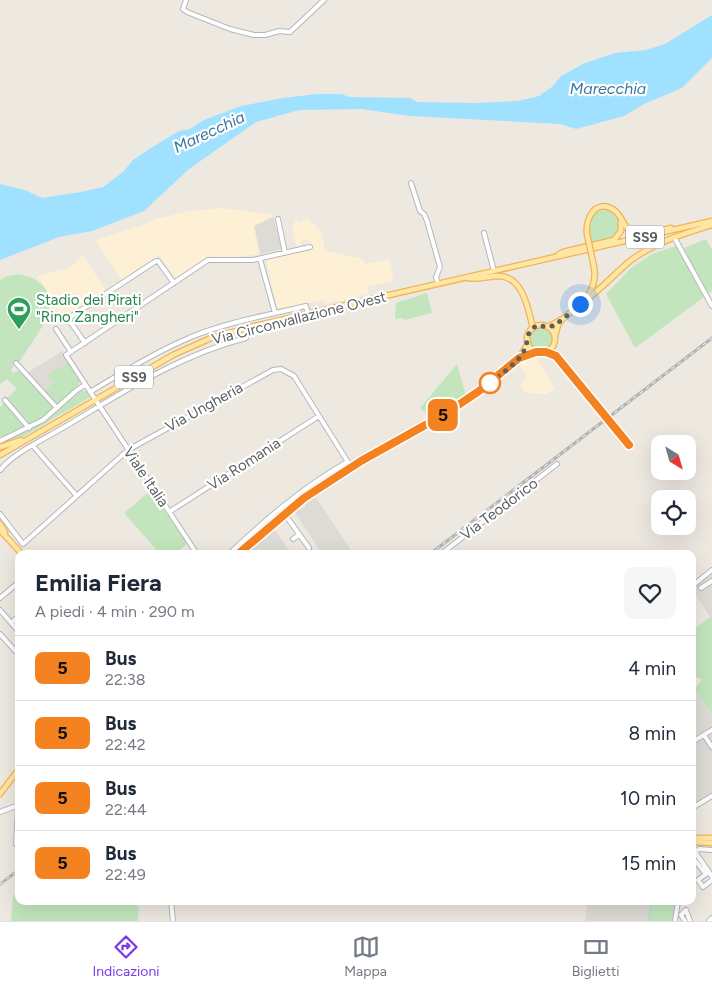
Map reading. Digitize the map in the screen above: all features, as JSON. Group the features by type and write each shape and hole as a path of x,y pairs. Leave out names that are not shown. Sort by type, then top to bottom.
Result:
{"main road":[{"path":"580,304 594,286 595,273 587,234 587,220 594,210 611,208 630,231 635,233 698,224"},
{"path":"554,258 563,252 614,240 621,231 620,217"},
{"name":"Via Circonvallazione Ovest","path":"0,454 173,355 211,338 254,326 712,221"},
{"path":"519,358 536,352 546,352 551,348 555,341 554,336 558,325 564,318 632,260 674,237 712,225"},
{"path":"467,277 475,279 499,276 512,280 521,290 533,328"},
{"path":"548,327 564,318"},
{"path":"242,550 294,505 351,467 445,414 479,391 519,358 528,343 528,335 533,328 541,325 548,327 554,336"},
{"path":"528,343 536,352"},
{"path":"0,447 22,441"},
{"path":"0,460 22,441"},
{"path":"1,528 19,550"},
{"path":"0,794 15,775"},
{"path":"0,790 6,785"},
{"path":"696,838 712,838"},
{"path":"696,842 712,843"}],"street":[{"path":"186,0 183,8 187,12 230,29 260,36 279,31 290,32 324,0"},
{"path":"411,183 420,211 424,214 427,221 440,267 436,277 438,284"},
{"path":"278,219 285,253"},
{"path":"484,233 494,271"},
{"path":"674,237 712,306"},
{"path":"56,329 71,352 208,260 260,259 310,247"},
{"path":"260,259 274,313"},
{"path":"85,343 69,318 156,261 158,261 174,283"},
{"path":"90,392 169,347 222,326 306,306 308,314"},
{"path":"252,319 254,326"},
{"path":"0,470 33,446 99,406 179,362 226,343 246,338"},
{"path":"169,347 173,355"},
{"name":"Viale Italia","path":"71,352 66,356 194,550"},
{"path":"16,363 57,408"},
{"name":"Via Ungheria","path":"0,514 23,544 128,450 273,370 281,369 294,376 319,416"},
{"path":"0,440 29,428 51,415 76,390 85,384"},
{"path":"5,400 29,428"},
{"path":"319,416 351,467"},
{"name":"Via Romania","path":"169,512 319,416"},
{"path":"33,446 76,495"},
{"path":"234,550 290,500 347,462"},
{"name":"Via Teodorico","path":"446,550 557,464"},
{"path":"536,481 540,486"},
{"path":"290,500 294,505"},
{"path":"284,513 308,548"},
{"path":"293,540 299,535"},
{"path":"696,583 712,570"},
{"path":"701,588 712,581"},
{"path":"0,598 15,585"},
{"path":"0,610 15,628"},
{"path":"11,623 15,620"},
{"path":"0,634 15,651"},
{"path":"696,740 712,730"},
{"path":"704,735 712,747"},
{"path":"696,806 712,796"},
{"path":"0,812 15,806"},
{"path":"696,852 699,849 712,850"},
{"path":"696,858 712,878 703,887 698,880 707,873"},
{"path":"172,905 174,921"},
{"path":"675,921 677,905"},
{"path":"686,921 681,915 686,910 690,921"},
{"path":"709,921 712,918"}],"shaded area":[{"path":"221,208 271,214 273,217 254,227 260,254 228,258 212,256 176,279 159,255 122,280 95,240 156,219 189,211"},
{"path":"273,217 282,249 260,254 254,226"},
{"path":"308,218 322,233 325,250 362,259 366,264 389,259 394,281 368,287 369,294 325,304 324,300 278,310 266,260 311,243 308,240 303,240 300,245 296,246 292,228 296,220 300,222"},
{"path":"83,255 106,291 63,318 58,311 49,309 51,298 38,276 71,267"},
{"path":"62,351 68,362 47,375 53,382 43,390 28,373"},
{"path":"535,355 555,388 547,394 526,393 520,386 527,376 520,365"},
{"path":"315,496 350,550 320,550 294,511 305,507 305,504"},
{"path":"274,528 288,550 249,550"},
{"path":"712,573 712,620 696,595 696,586"},
{"path":"696,690 712,714 712,795 696,805"},
{"path":"587,905 649,905 647,921 585,921"}],"green space":[{"path":"606,209 611,211 618,219 619,232 609,240 592,244 589,227 591,217 599,211"},
{"path":"706,239 712,250 712,291 707,294 684,248"},
{"path":"676,246 704,297 635,348 606,294 631,268 652,254"},
{"name":"Stadio dei Pirati \"Rino Zangheri\"","path":"19,274 30,277 38,282 45,288 51,298 44,324 18,364 15,363 11,370 13,373 20,370 54,407 46,417 30,425 6,399 17,389 7,379 0,384 0,280 7,276"},
{"path":"427,293 432,313 404,320 403,318 395,319 396,303"},
{"path":"541,328 549,331 552,339 549,347 541,350 533,347 530,339 533,331"},
{"path":"69,362 81,380 77,387 60,403 55,403 43,391 53,382 47,375"},
{"path":"457,364 466,396 435,415 426,414 420,408"},
{"path":"79,390 87,392 89,398 22,437 0,446 0,443 44,421"},
{"path":"5,402 26,427 3,438 0,436 0,407"},
{"path":"151,490 187,544 180,550 156,550 124,513"},
{"path":"710,617 712,620 712,714 696,690 702,679 696,677 696,628"},
{"path":"15,894 15,905 136,905 139,907 138,921 11,921 13,896"},
{"path":"649,905 674,905 672,921 647,921"}],"water":[{"name":"Marecchia","path":"712,15 712,58 682,88 644,104 624,116 576,129 560,124 409,116 362,109 299,110 256,122 189,169 144,211 92,231 59,237 0,260 0,184 25,190 42,198 103,187 123,172 133,160 179,131 190,129 204,120 241,106 283,98 317,94 342,94 349,97 410,98 417,102 477,103 518,101 539,96 553,86 561,76 585,63 615,53 646,50 665,44"}],"waterway":[{"path":"649,921 651,905"}],"railway":[{"path":"435,550 712,338"},
{"path":"0,884 15,873"}],"bus line":[{"name":"5","path":"243,550 304,498 361,461 445,414 479,391 519,358 536,352 546,352 556,356 629,445"}],"place":[{"name":"Stadio dei Pirati \"Rino Zangheri\"","path":"19,330"}],"route":[{"path":"490,383 487,385 519,358 528,343 528,335 533,328 541,325 548,327 553,325 580,304"}]}
